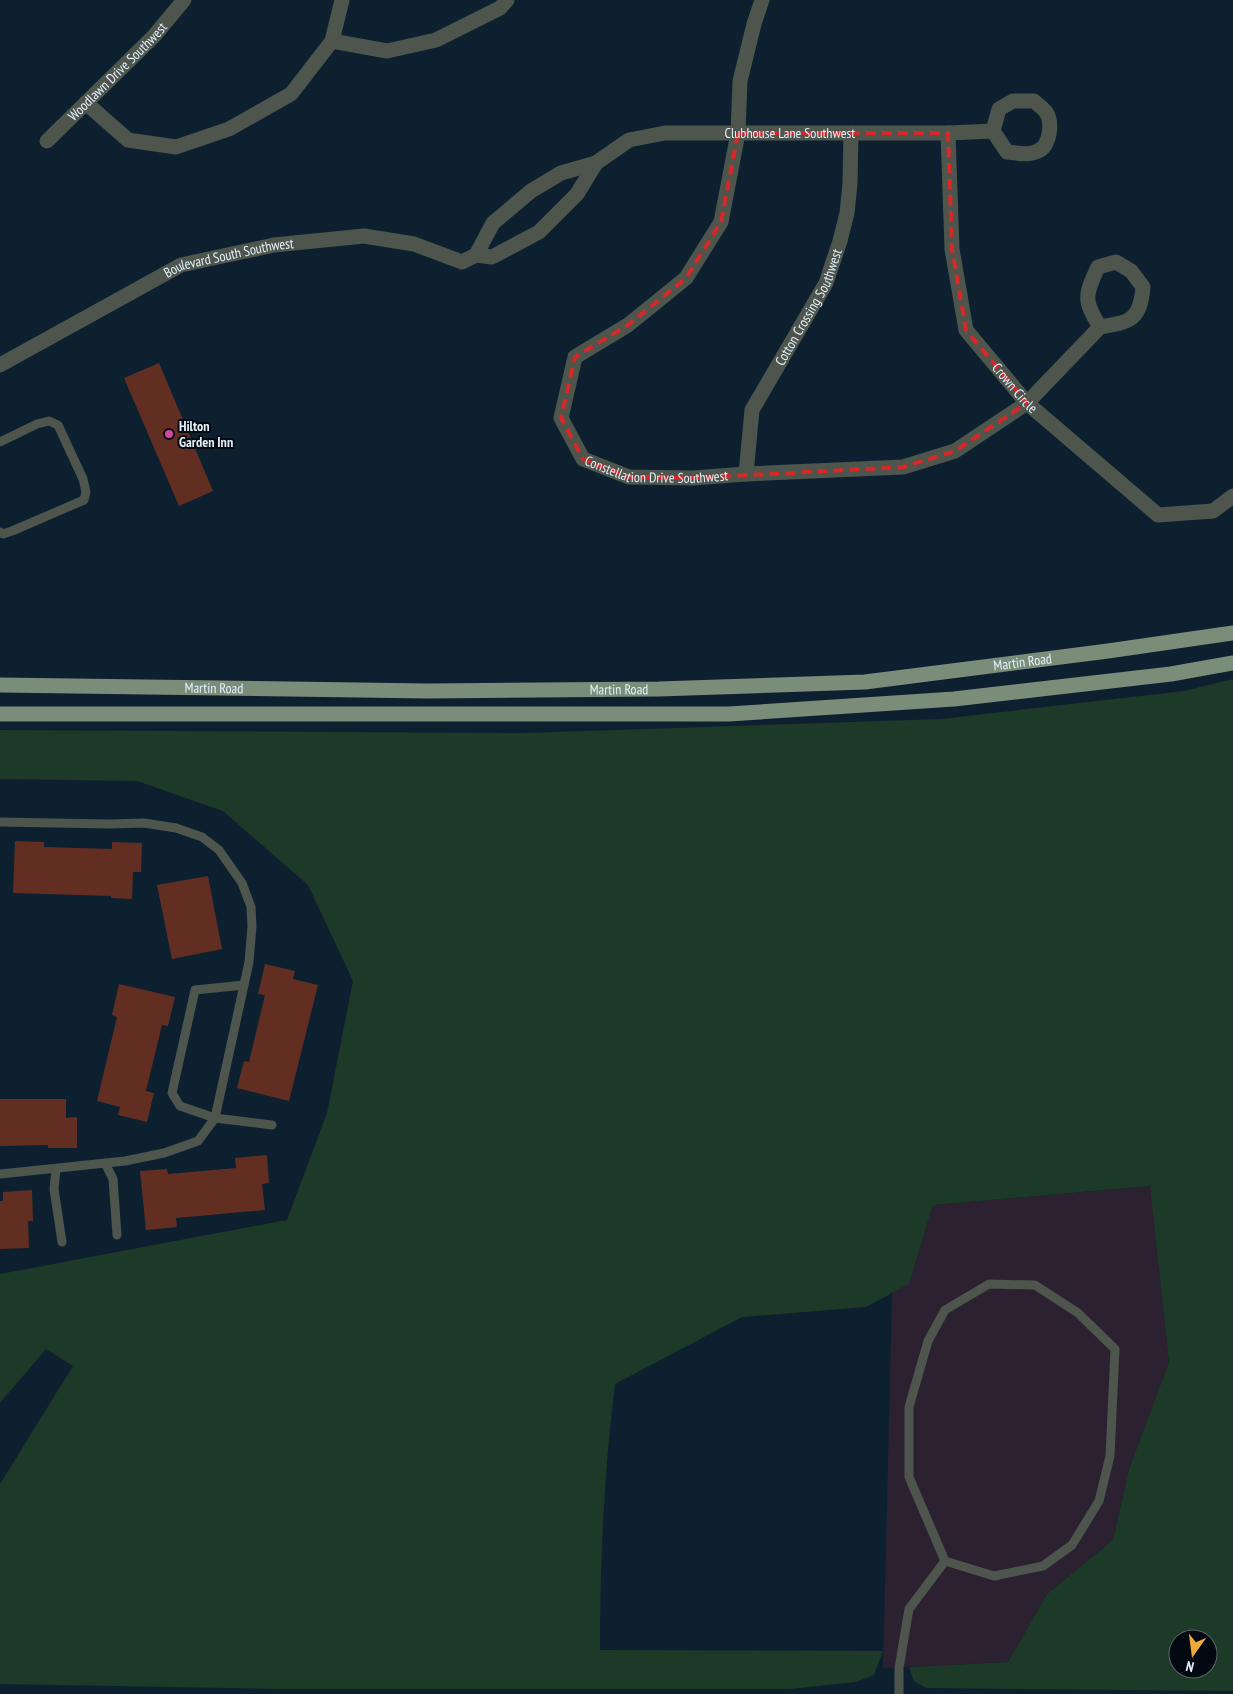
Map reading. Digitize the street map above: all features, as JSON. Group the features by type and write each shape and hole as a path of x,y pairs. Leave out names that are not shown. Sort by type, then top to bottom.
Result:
{"main road":[{"name":"Martin Road","path":"0,685 428,691 659,689 864,682 1233,633"},
{"name":"Martin Road","path":"0,714 729,714 954,700 1171,674 1233,663"}],"street":[{"name":"Woodlawn Drive Southwest","path":"47,141 154,36 184,0"},
{"path":"86,103 128,140 176,148 229,129 291,94 332,41 342,0"},
{"path":"332,41 387,51 436,40 500,8 507,0"},
{"name":"Constellation Drive Southwest","path":"762,0 740,81 738,133 720,222 686,278 628,326 575,356 561,418 582,459 629,477 693,478 903,467 955,451 1026,404 1100,327"},
{"name":"Clubhouse Lane Southwest","path":"476,255 493,223 531,191 561,173 596,163 629,140 665,133 948,133 992,131"},
{"name":"Cotton Crossing Southwest","path":"746,474 752,410 826,283 840,241 848,203 851,133"},
{"name":"Crown Circle","path":"948,133 952,249 966,330 1026,404 1158,515 1213,511 1233,496"},
{"name":"Clubhouse Lane Southwest","path":"530,237 539,232 577,194 596,163"},
{"name":"Boulevard South Southwest","path":"0,365 181,265 274,245 364,236 414,244 462,262 476,255 492,257 530,237"},
{"path":"1116,262 1131,271 1143,287 1141,306 1132,318 1118,324 1100,327 1090,311 1087,291 1098,267 1116,262"}],"lane":[{"path":"0,442 37,424 49,421 58,426 83,479 86,492 84,500 12,531 3,534 0,532"},
{"path":"0,822 144,823 176,828 202,838 219,850 233,867 242,883 251,907 252,938 216,1118 198,1141 164,1153 105,1163 0,1174"},
{"path":"244,985 195,990 172,1093 180,1106 216,1118 272,1125"},
{"path":"105,1163 112,1179 117,1235"},
{"path":"56,1169 54,1188 62,1242"},
{"path":"989,1284 1035,1285 1078,1313 1115,1349 1110,1456 1099,1501 1072,1545 1043,1566 994,1576 945,1561 909,1477 909,1407 928,1341 945,1310 989,1284"},
{"path":"899,1694 899,1668 909,1608 945,1561"}],"highlighted area":[{"path":"738,133 948,133 952,249 966,330 1027,403 955,451 903,467 693,478 629,477 583,459 561,418 575,357 628,325 686,278 721,222"}],"shaded area":[{"path":"1151,1186 1169,1362 1129,1469 1113,1540 1047,1594 1008,1662 883,1668 892,1293 909,1284 933,1205"}],"green space":[{"path":"1233,679 1233,1691 926,1688 914,1681 909,1667 1008,1662 1047,1594 1113,1540 1129,1469 1169,1362 1150,1186 933,1205 909,1284 866,1307 742,1317 615,1384 603,1517 600,1650 883,1651 874,1675 856,1682 790,1689 277,1689 0,1684 0,1484 73,1366 46,1349 0,1403 0,1274 287,1220 327,1113 353,981 308,885 223,811 137,781 0,779 0,730 524,733 941,719 1184,691"}],"building":[{"name":"Hilton Garden Inn","path":"159,363 213,491 179,506 124,378"},
{"path":"15,841 44,842 44,847 112,849 112,842 142,843 141,872 133,872 132,899 111,898 111,896 13,893"},
{"path":"208,876 222,949 172,959 157,885"},
{"path":"265,964 295,971 293,979 318,985 289,1101 237,1088 244,1061 249,1062 265,995 258,994"},
{"path":"119,984 175,997 168,1026 162,1025 146,1091 154,1093 147,1122 118,1115 120,1107 97,1101 117,1017 112,1015"},
{"path":"0,1099 66,1099 66,1118 77,1117 77,1148 48,1148 48,1145 0,1146"},
{"path":"267,1155 269,1183 262,1184 265,1210 176,1218 177,1227 146,1230 140,1171 167,1169 168,1174 236,1168 235,1158"},
{"path":"32,1190 33,1221 28,1221 29,1248 0,1249 0,1201 3,1201 3,1192"}],"place":[{"name":"Hilton Garden Inn","path":"169,434"}]}
